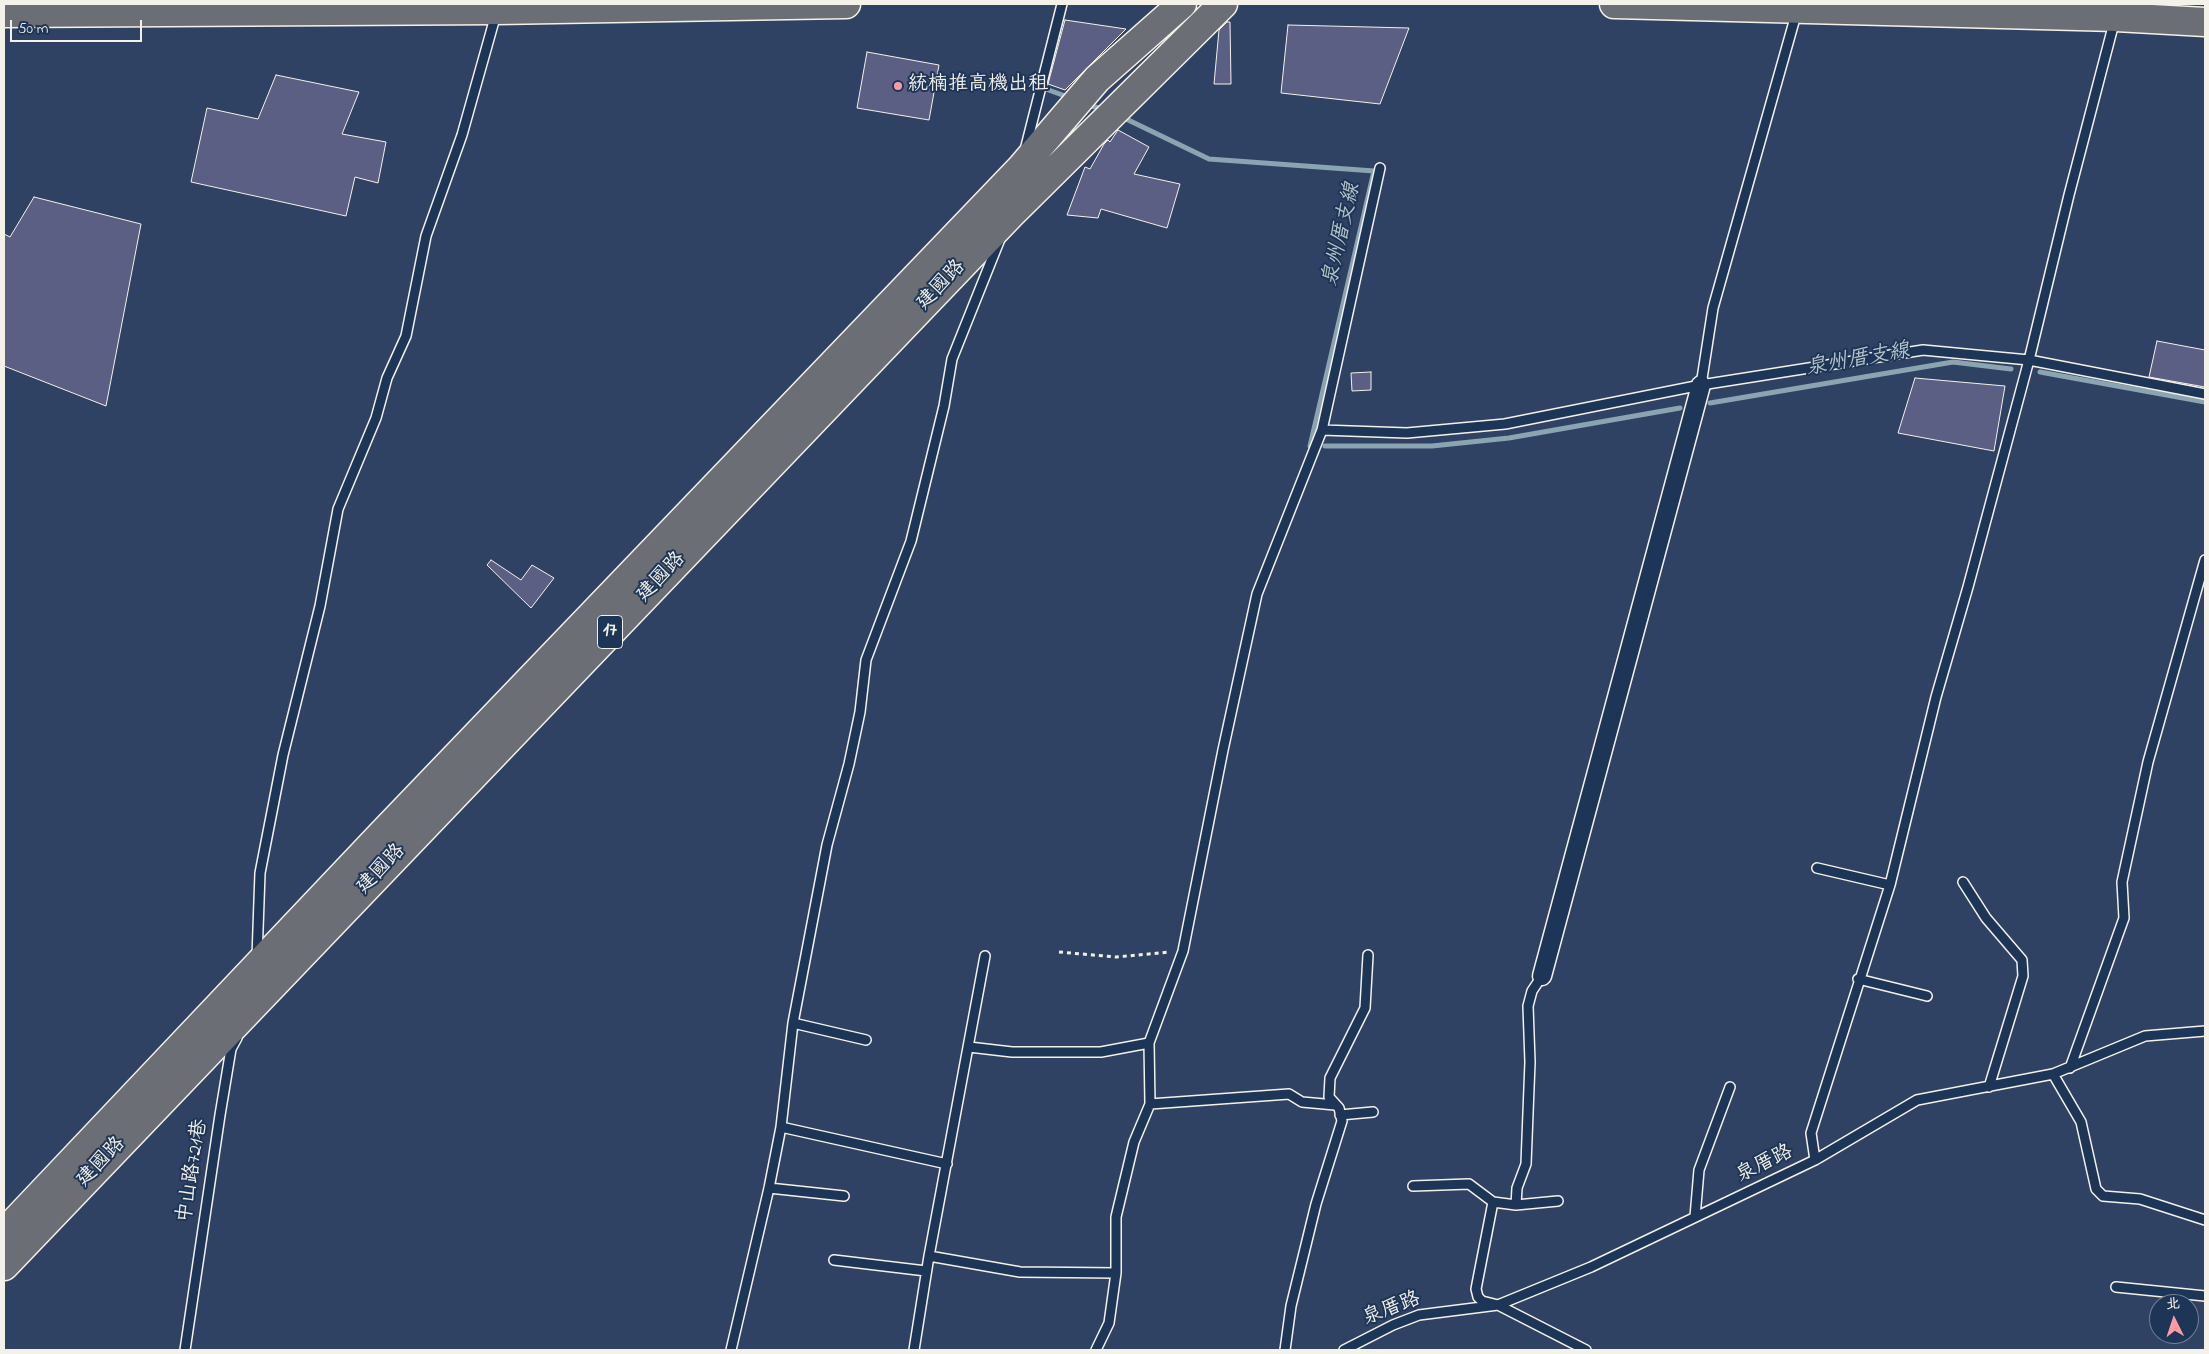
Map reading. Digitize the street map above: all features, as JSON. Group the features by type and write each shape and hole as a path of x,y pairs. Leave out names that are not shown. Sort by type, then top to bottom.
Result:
{"main road":[{"path":"4,13 846,4"},
{"name":"建國路","path":"4,1266 256,1002 1015,192 1097,79 1182,4"},
{"name":"建國路","path":"4,1233 256,968 1015,192 1223,4"},
{"path":"1614,4 2117,14 2205,22"}],"street":[{"path":"1542,976 1700,386"}],"lane":[{"path":"731,1350 770,1188 781,1127 793,1023 827,845 849,764 860,712 866,660 911,541 944,406 952,359 1015,192 1062,4"},
{"path":"256,1002 260,872 283,755 320,606 338,509 376,418 387,378 406,336 426,236 462,135 497,7"},
{"path":"1700,386 1713,308 1798,8"},
{"path":"1814,1160 1811,1133 1858,980 1890,885 1936,697 1968,587 2029,360 2069,195 2117,14"},
{"path":"1096,1350 1109,1323 1116,1273 1116,1217 1134,1142 1150,1104 1149,1043 1183,951 1223,750 1257,594 1322,430 1380,168"},
{"path":"1322,430 1407,433 1505,424 1700,386 1923,350 2029,360 2205,394"},
{"path":"2070,1068 2124,918 2122,882 2148,762 2205,560"},
{"path":"1817,868 1890,885"},
{"path":"1963,882 1986,918 2022,960 2022,976 1989,1087"},
{"path":"1285,1350 1291,1306 1316,1204 1342,1121 1336,1105 1329,1098 1330,1078 1365,1008 1368,955"},
{"path":"914,1350 926,1271 970,1047 985,956"},
{"path":"1516,1205 1517,1188 1526,1164 1530,1062 1528,1006 1532,991 1542,976"},
{"path":"1858,980 1928,996"},
{"name":"中山路721巷","path":"185,1350 208,1185 231,1050 256,1002"},
{"path":"793,1023 866,1040"},
{"name":"泉厝路","path":"1344,1350 1419,1314 1498,1305 1591,1267 1814,1160 1917,1100 2053,1074 2145,1036 2205,1031"},
{"path":"970,1047 1012,1052 1101,1052 1149,1043"},
{"path":"2053,1074 2081,1122 2096,1189 2103,1196 2140,1199 2205,1220"},
{"path":"1695,1217 1699,1170 1730,1087"},
{"path":"1150,1104 1290,1094 1302,1102 1336,1105"},
{"path":"1340,1115 1374,1112"},
{"path":"781,1127 947,1164"},
{"path":"1413,1186 1469,1184 1493,1202 1516,1205 1558,1201"},
{"path":"770,1188 844,1196"},
{"path":"1493,1202 1476,1289 1478,1297 1482,1301 1498,1305 1586,1350"},
{"path":"929,1256 1020,1272 1116,1273"},
{"path":"834,1260 926,1271"},
{"path":"2116,1287 2205,1296"}],"path":[{"path":"1059,952 1116,957 1183,951"}],"building":[{"path":"1065,20 1126,29 1065,90 1048,84"},
{"path":"1227,22 1230,22 1231,84 1214,84 1219,30"},
{"path":"1288,25 1409,28 1380,104 1281,93"},
{"name":"統楠推高機出租","path":"867,52 939,65 929,120 857,108"},
{"path":"276,75 359,92 342,134 386,142 378,183 355,177 346,216 191,182 207,108 258,119"},
{"path":"1118,130 1149,147 1134,174 1180,184 1167,228 1101,209 1098,218 1067,215 1085,167 1090,169 1104,144 1108,140 1110,142"},
{"path":"34,197 141,224 106,406 4,366 4,234 10,237"},
{"path":"2157,341 2205,350 2205,387 2149,377"},
{"path":"1371,372 1371,390 1352,391 1351,373"},
{"path":"1915,378 2005,386 1994,451 1898,433"},
{"path":"491,560 521,580 532,565 554,578 531,608 487,565"}],"waterway":[{"name":"泉州厝支線","path":"1043,86 1043,88 1068,97"},
{"name":"泉州厝支線","path":"1088,105 1102,109"},
{"name":"泉州厝支線","path":"1122,117 1209,159 1374,171 1310,446"},
{"name":"泉州厝支線","path":"1710,403 1953,362 2011,369"},
{"name":"泉州厝支線","path":"2040,372 2205,402"},
{"name":"泉州厝支線","path":"1325,446 1432,446 1509,438 1680,408"}],"place":[{"name":"統楠推高機出租","path":"898,86"}]}
